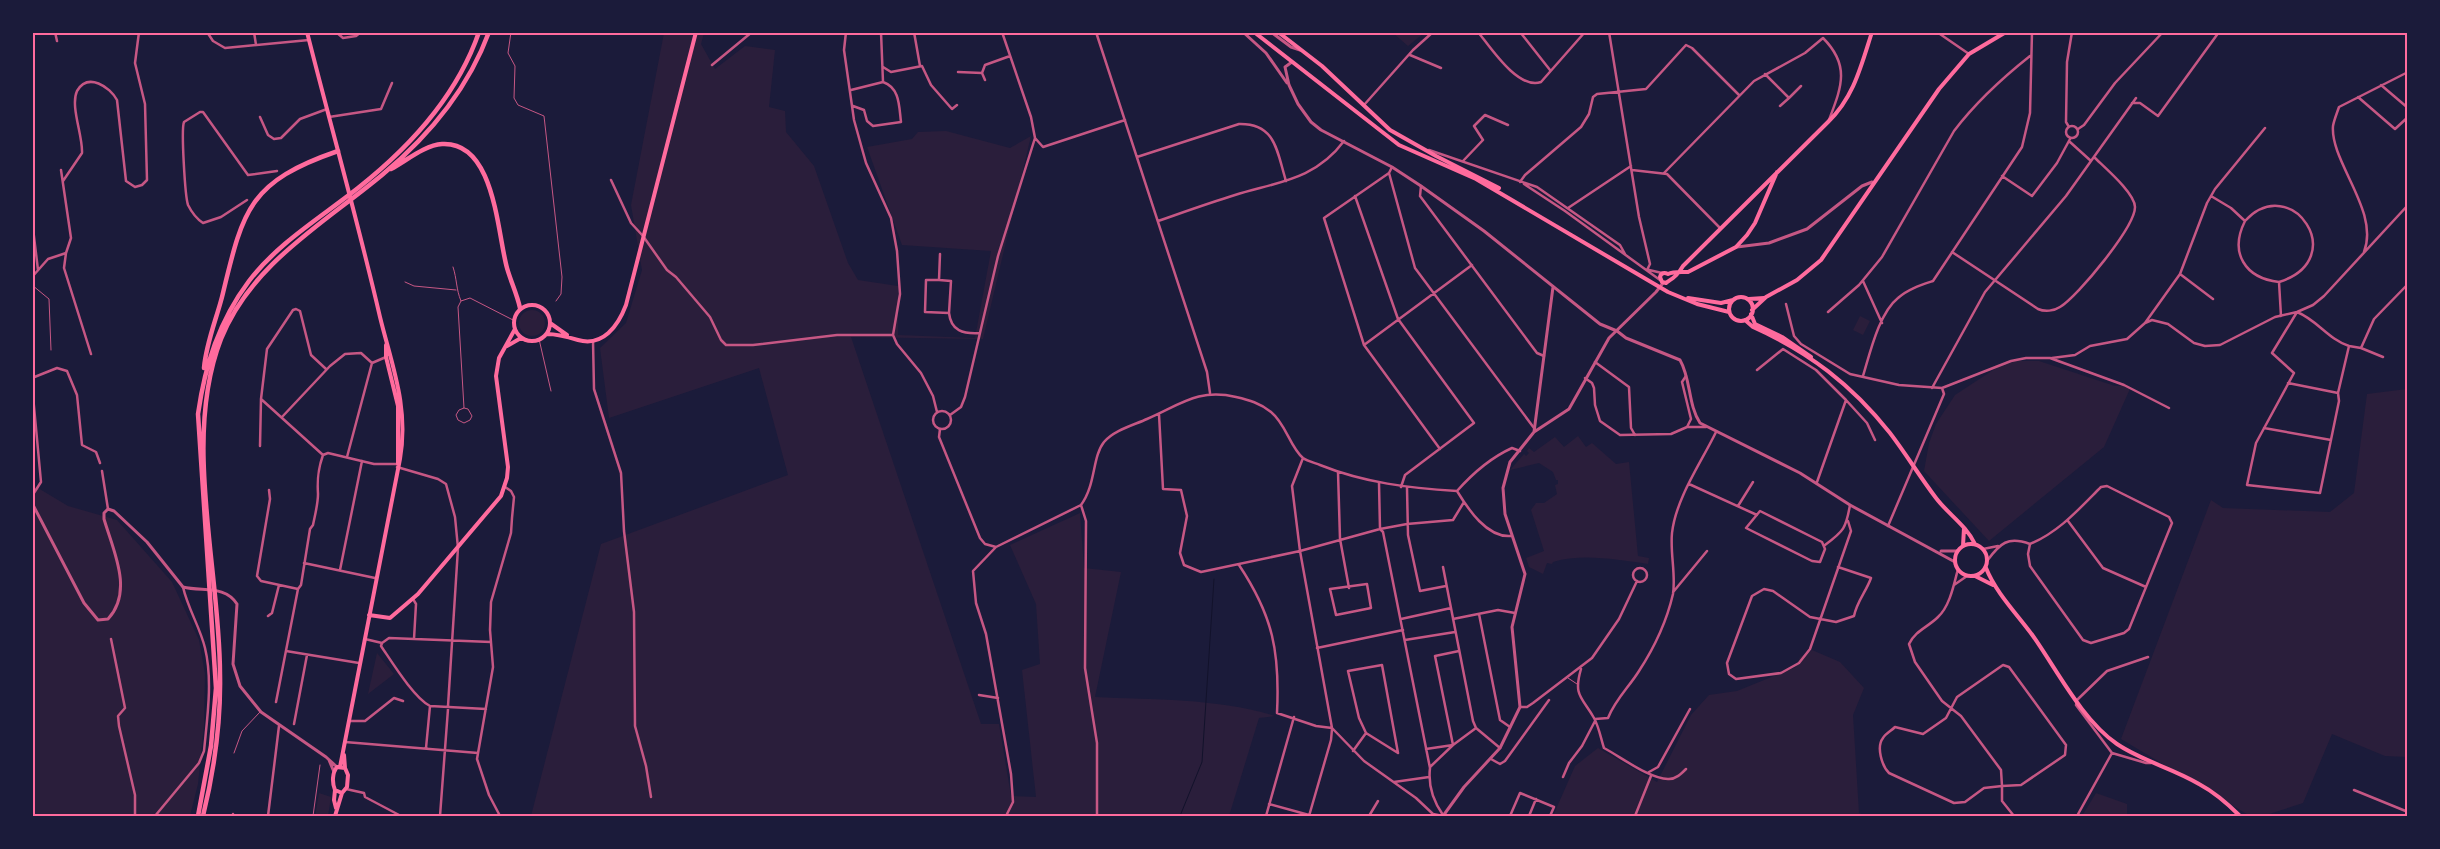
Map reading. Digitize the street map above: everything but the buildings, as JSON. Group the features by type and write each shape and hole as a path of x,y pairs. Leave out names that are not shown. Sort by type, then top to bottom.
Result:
{"highway":[{"path":"202,382 217,337 228,313 249,281 277,251 359,187 400,151 425,124 459,78 479,32"},
{"path":"210,574 204,420 209,379 221,338 244,297 276,259 384,174 422,137 452,103 481,54 489,32"},
{"path":"384,174 422,151 442,144 459,147 474,156 486,176 507,269 520,308"},
{"path":"198,816 212,746 216,666 198,437 198,414 204,364 226,277 246,216 256,200 278,178 303,164 338,151"},
{"path":"202,816 217,741 218,722 220,674 212,602"}],"main road":[{"path":"307,32 344,179 367,255 388,357 400,388 403,414 403,444 359,663 344,753 341,768 334,772 334,800 336,809"},
{"path":"514,329 521,338 532,341 547,334 593,341 607,334 621,318 626,305 696,32"},
{"path":"1254,32 1399,145 1458,170 1522,203"},
{"path":"1278,32 1303,51 1390,130 1501,189 1654,284 1686,298 1729,312 1737,320 1745,320 1815,360 1832,372 1872,412 1937,500 1964,528 1975,544 1983,549 1987,561 1986,568 1994,586 2026,627 2094,723 2109,738 2152,763 2198,783 2220,798 2240,816"},
{"path":"1777,172 1755,223 1736,247 1688,272 1679,272 1662,274 1662,283 1668,282 1670,278 1677,276 1679,272 1683,266 1847,101 1872,32"},
{"path":"1745,320 1766,297 1797,280 1821,260 1837,239 1872,182 1938,89 1969,54 2006,32"},
{"path":"1669,273 1670,278"},
{"path":"1686,298 1721,303 1740,297 1747,299 1766,297"},
{"path":"1747,299 1755,324 1782,337 1815,360"},
{"path":"1729,312 1733,300"},
{"path":"369,615 390,618 413,599 497,503 505,487 507,460 496,376 499,358 507,346 514,329 513,320 520,308 532,304 541,307 548,314 550,323 547,334"},
{"path":"550,323 571,337"},
{"path":"507,346 521,338"},
{"path":"1963,546 1964,528"},
{"path":"1975,544 1963,546 1958,551 1955,562 1958,569 1967,576 1975,576 1994,586"},
{"path":"1975,576 1986,568"},
{"path":"335,816 342,793 346,789 348,775 341,768"},
{"path":"335,790 342,793"}],"street":[{"path":"55,32 57,41"},
{"path":"63,181 82,153 76,96 82,85 92,82 104,85 112,91 117,100 126,181 135,186 145,182 148,176 143,94 135,63 139,32"},
{"path":"207,32 213,41 225,48 309,40"},
{"path":"254,32 256,45"},
{"path":"336,32 343,38 356,36 361,32"},
{"path":"712,65 752,32"},
{"path":"846,32 844,50 854,120 866,163 891,218 897,251 900,294 893,335 897,344 921,373 933,396 937,412 933,420 935,426 940,429 946,428 950,424 950,415"},
{"path":"881,32 883,82"},
{"path":"914,32 920,66 922,66 931,85 952,109 957,105"},
{"path":"1002,32 1035,138 1043,147 1125,120"},
{"path":"1096,32 1208,372 1210,393"},
{"path":"1243,32 1266,53 1289,85 1298,104 1311,122 1321,130 1392,167 1421,186 1484,231 1600,324 1617,331 1626,338 1680,360 1686,375 1696,417 1706,427 1817,482 1850,505 1955,562"},
{"path":"1271,32 1291,47 1303,51"},
{"path":"1363,106 1433,32"},
{"path":"1478,32 1512,72 1521,79 1536,84 1541,82 1585,32"},
{"path":"1520,32 1550,71"},
{"path":"1609,32 1650,264 1647,270"},
{"path":"1937,32 1969,54"},
{"path":"1863,376 1890,306 1898,297 1933,280 2022,146 2027,132 2030,113 2032,32"},
{"path":"2069,126 2066,122 2067,62 2072,32"},
{"path":"2002,176 2032,196 2070,140 2076,137 2078,129 2084,125 2115,84 2163,32"},
{"path":"2132,103 2140,103 2158,116 2219,32"},
{"path":"1664,173 1738,95 1765,74 1805,53 1823,38 1832,47 1839,59 1842,80 1840,95 1828,122"},
{"path":"1520,182 1524,175 1581,127 1589,114 1593,97 1597,94 1619,94 1646,90 1686,46 1692,48 1738,95"},
{"path":"1410,55 1441,68"},
{"path":"985,80 982,73 985,65 1010,56"},
{"path":"1828,312 1863,281 1882,257 1954,131 1978,100 2030,56"},
{"path":"1289,85 1285,67 1291,62 1295,63"},
{"path":"883,67 891,72 920,66"},
{"path":"958,72 982,73"},
{"path":"2364,254 2368,242 2363,214 2337,147 2333,127 2339,108 2358,96 2408,72"},
{"path":"1765,74 1789,98"},
{"path":"851,90 883,82 894,88 897,94 901,122 873,126 866,122 864,110 853,106"},
{"path":"329,117 381,109 392,83"},
{"path":"2381,85 2408,108"},
{"path":"1780,106 1800,86"},
{"path":"2358,96 2395,129 2408,117"},
{"path":"1932,388 1994,279 2066,196 2136,98"},
{"path":"260,117 268,135 274,139 280,138 291,130 300,119 327,109"},
{"path":"247,200 220,217 203,223 198,220 188,204 183,140 184,122 203,112 248,175 277,170"},
{"path":"1462,162 1483,140 1474,126 1485,116 1508,125"},
{"path":"1137,158 1239,124 1252,123 1263,128 1273,140 1286,182"},
{"path":"2069,126 2074,126 2078,129"},
{"path":"2069,126 2065,132 2070,140 2091,161"},
{"path":"1786,304 1794,336 1801,344 1850,374 1899,385 1942,388 2026,358 2075,355 2090,346 2127,339 2145,323 2180,274 2211,196 2222,178 2265,128"},
{"path":"950,415 961,407 965,398 998,256 1035,138"},
{"path":"1158,221 1236,194 1286,182 1308,172 1344,141"},
{"path":"1421,148 1538,187 1566,210 1620,245 1626,254 1662,283 1656,292 1610,338 1585,378 1569,409 1539,430 1534,430"},
{"path":"1952,252 2038,309 2044,311 2060,307 2117,244 2134,216 2135,205 2132,196 2094,157"},
{"path":"1392,167 1389,173 1324,218 1364,345 1440,449"},
{"path":"1566,210 1632,168 1664,173 1720,228"},
{"path":"61,170 71,238 64,268 91,354"},
{"path":"1389,173 1415,268 1534,430"},
{"path":"611,180 631,223 643,236 667,270 676,277 710,317 721,340 727,345 797,341 837,335 893,335"},
{"path":"1736,247 1769,243 1807,229 1862,186 1872,182"},
{"path":"1421,186 1420,196 1537,353 1544,356"},
{"path":"1355,196 1398,319 1474,423 1406,475 1401,487"},
{"path":"2211,196 2231,208 2245,221"},
{"path":"2145,323 2152,320 2168,324 2194,343 2205,346 2220,345 2281,316 2297,312 2312,305 2324,296 2408,205"},
{"path":"2268,206 2292,208 2302,216 2311,230 2314,245 2311,259 2302,271 2279,282 2256,276 2244,262 2238,244 2240,232 2245,221 2258,210 2268,206"},
{"path":"32,220 38,270"},
{"path":"32,277 48,259 66,253"},
{"path":"939,280 940,254"},
{"path":"1364,345 1472,265"},
{"path":"1647,270 1662,274"},
{"path":"2180,274 2213,299"},
{"path":"948,313 925,312 926,280 950,281 948,313 950,323 955,329 966,334 980,333"},
{"path":"1863,281 1882,323"},
{"path":"2279,282 2281,316"},
{"path":"2361,348 2374,319 2408,284"},
{"path":"1443,816 1464,787 1500,748 1520,707 1512,641 1515,613 1525,574 1524,566 1511,536 1505,514 1503,488 1510,462 1520,452 1534,430 1553,287"},
{"path":"260,446 261,399 267,349 296,308 300,312 311,355 326,369"},
{"path":"2297,312 2306,316 2338,342 2361,348 2383,357"},
{"path":"2297,312 2272,353 2294,373 2256,443 2247,485 2320,493 2339,401 2338,393 2349,346"},
{"path":"593,341 594,389 621,473 624,531 634,612 635,726 646,766 651,797"},
{"path":"1757,370 1783,349 1816,370 1867,423 1875,440"},
{"path":"282,417 326,369 345,354 361,353 372,363"},
{"path":"372,363 388,357"},
{"path":"2050,358 2124,385 2168,408"},
{"path":"1595,362 1629,387 1632,428 1636,434"},
{"path":"347,457 372,363"},
{"path":"32,378 57,368 67,371 77,395 82,445 96,452 100,463"},
{"path":"1686,375 1682,382 1690,419 1688,427"},
{"path":"1585,378 1592,383 1594,388 1595,405 1600,422 1620,435 1671,434 1688,427 1706,427"},
{"path":"2288,383 2338,393"},
{"path":"32,385 40,482 32,496"},
{"path":"1888,526 1944,394 1942,388"},
{"path":"1006,816 1013,802 1011,774 986,634 976,603 973,572 996,547 1081,505 1087,497 1098,454 1104,442 1116,432 1159,414 1184,400 1210,393 1256,402 1272,412 1281,421 1303,458 1338,472 1407,488 1457,491"},
{"path":"261,399 323,455"},
{"path":"1817,482 1846,400"},
{"path":"937,412 945,411 950,415"},
{"path":"1159,414 1163,489 1180,490 1187,516 1180,553 1184,565 1202,572 1300,551 1380,529 1407,524 1446,523 1453,520 1464,502"},
{"path":"2264,428 2331,440"},
{"path":"940,429 939,437 980,538 986,544 996,547"},
{"path":"1595,720 1608,718 1613,706 1639,671 1658,637 1673,593 1672,532 1679,506 1716,432"},
{"path":"1457,491 1470,476 1498,454 1512,448 1520,452"},
{"path":"323,455 328,453 362,461 398,465 439,479 446,484 455,517 458,548 440,816"},
{"path":"276,702 298,589 301,585 318,493 316,486 318,468 323,455"},
{"path":"1269,804 1309,816 1331,740 1332,728 1300,551 1292,486 1303,458"},
{"path":"340,570 362,461"},
{"path":"102,471 108,509"},
{"path":"1338,472 1340,539 1349,588"},
{"path":"1738,506 1753,482"},
{"path":"1379,483 1380,529 1383,532 1401,618 1430,768 1429,777 1435,804 1443,816"},
{"path":"1690,484 1757,515"},
{"path":"1987,561 1998,546 2005,541 2014,540 2030,544 2052,533 2068,521 2101,488 2108,486 2168,517 2172,523 2128,629 2124,633 2090,643 2083,640 2030,566 2028,554 2030,544"},
{"path":"500,816 489,795 477,759 493,667 491,602 509,538 514,498 511,491 505,487"},
{"path":"1407,488 1407,524 1420,591 1446,586"},
{"path":"269,490 271,492 269,507 257,576 261,581 298,589"},
{"path":"1457,491 1484,525 1502,536 1511,536"},
{"path":"32,503 84,603 98,620 108,619 113,613 122,586 104,519 104,513 108,509"},
{"path":"1081,505 1086,521 1086,668 1097,743 1097,816"},
{"path":"1838,567 1871,578 1866,592 1858,601 1854,616 1850,619 1844,618 1836,622 1820,618 1810,617 1772,591 1764,589 1757,592 1752,596 1727,663 1729,674 1736,680 1781,673 1799,663 1810,649 1820,618 1838,567 1851,531 1848,521 1850,505"},
{"path":"108,509 114,511 147,542 183,587 205,650 208,675 204,752 199,763 155,816"},
{"path":"1825,545 1760,511 1746,528 1812,561 1820,562 1825,545 1838,536 1848,521"},
{"path":"2068,521 2103,568 2146,587"},
{"path":"1983,549 1998,546"},
{"path":"1939,552 1958,551"},
{"path":"1673,593 1707,552"},
{"path":"304,563 376,578"},
{"path":"1239,565 1256,591 1275,643 1279,676 1277,713 1294,717 1316,726 1332,728 1353,750 1434,814 1443,816"},
{"path":"1443,567 1476,728 1500,748"},
{"path":"1638,568 1644,568 1647,572 1647,578 1643,582 1637,581 1633,577 1634,571 1638,568"},
{"path":"1958,569 1954,585 1940,616 1913,636 1909,644 1915,662 1942,700 1961,716 2001,770 2002,801 2014,816"},
{"path":"1954,585 1967,576"},
{"path":"1520,707 1527,707 1581,669 1607,638 1637,581"},
{"path":"1367,584 1371,608 1336,615 1330,589 1349,588 1367,584"},
{"path":"268,616 272,613 279,585"},
{"path":"183,587 226,592 233,597 237,604 232,664 240,686 261,712 341,768"},
{"path":"413,599 416,604 414,639"},
{"path":"1401,618 1450,608"},
{"path":"1453,619 1498,610 1515,613"},
{"path":"1479,614 1500,720 1511,728"},
{"path":"1317,648 1403,630"},
{"path":"1405,640 1456,632"},
{"path":"382,644 389,638 491,642"},
{"path":"111,639 125,708 118,716 135,795 135,816"},
{"path":"364,639 382,644 418,696 430,706 486,708"},
{"path":"286,650 359,663"},
{"path":"1453,745 1435,656 1459,651"},
{"path":"294,724 307,655"},
{"path":"2148,657 2108,671 2077,700 2076,705 2112,753 2152,763"},
{"path":"1382,665 1398,754 1366,733 1359,718 1348,672 1382,665"},
{"path":"2002,665 2009,667 2066,745 2064,755 2021,786 1984,788 1965,802 1954,803 1889,773 1884,767 1880,744 1883,737 1895,727 1923,734 1946,718 1951,708 1957,697 2002,665"},
{"path":"1581,669 1577,684 1578,695 1595,720 1604,748 1651,775 1671,779 1686,770"},
{"path":"979,695 998,698"},
{"path":"349,722 365,722 394,698 403,700"},
{"path":"1491,759 1500,764 1505,762 1549,700"},
{"path":"426,748 430,706"},
{"path":"1648,772 1658,767 1690,709"},
{"path":"1266,816 1294,717"},
{"path":"1563,777 1569,763 1582,746 1595,720"},
{"path":"268,816 279,726"},
{"path":"1430,768 1453,745 1476,728"},
{"path":"1353,750 1366,733"},
{"path":"346,742 478,753"},
{"path":"1426,749 1453,745"},
{"path":"2077,816 2112,753"},
{"path":"329,760 334,772"},
{"path":"1635,816 1651,775"},
{"path":"1394,782 1429,777"},
{"path":"346,789 364,793 365,797 401,816"},
{"path":"2354,790 2408,812"},
{"path":"1510,816 1520,792 1554,807 1550,816"},
{"path":"1529,816 1536,799"},
{"path":"1369,816 1378,801"}],"lane":[{"path":"511,32 508,53 515,66 514,98 518,105 544,116 562,277 561,294 556,301"},
{"path":"453,267 457,278 456,290 461,301"},
{"path":"405,282 414,286 456,290"},
{"path":"32,285 49,299 51,350"},
{"path":"464,408 458,307 461,301 470,298 513,320"},
{"path":"539,339 551,392"},
{"path":"464,408 468,409 472,416 468,422 464,423 458,420 456,415 459,410 464,408"},
{"path":"1568,678 1577,684"},
{"path":"234,753 242,731 261,712"},
{"path":"313,816 320,765"}],"shaded area":[{"path":"664,33 704,33 701,44 715,69 745,46 775,50 769,107 785,111 786,132 814,166 848,263 858,280 898,286 898,335 975,338 991,251 902,245 867,147 912,139 918,132 946,131 1010,148 1031,136 983,339 851,337 981,724 999,724 1011,796 1036,797 1022,670 1040,664 1036,604 1010,545 1080,513 1084,568 1121,572 1095,697 1208,703 1253,710 1275,716 1259,718 1229,816 531,816 601,544 788,475 759,368 609,418 600,348 626,323 642,270 631,205"},
{"path":"1393,33 1424,33 1408,46"},
{"path":"532,310 541,314 545,323 541,332 532,336 523,332 519,323 523,314"},
{"path":"1860,316 1870,321 1863,335 1853,330"},
{"path":"2007,361 2039,361 2115,386 2129,386 2129,391 2104,447 1989,541 1924,471 1929,443 1936,424 1955,395"},
{"path":"2407,389 2407,757 2385,756 2332,734 2303,803 2263,816 2250,816 2121,739 2211,500 2223,508 2330,512 2354,493 2367,394"},
{"path":"1578,436 1586,447 1592,443 1616,464 1629,462 1638,556 1649,558 1648,564 1613,559 1576,558 1564,559 1552,564 1547,563 1543,574 1529,567 1526,558 1544,551 1531,510 1536,503 1544,503 1557,494 1555,485 1558,484 1558,480 1556,480 1553,472 1539,463 1510,470 1524,454 1526,456 1529,453 1527,451 1529,448 1534,452 1555,437 1564,447"},
{"path":"33,485 68,506 117,520 172,582 199,640 205,674 204,725 198,784 190,816 33,816"},
{"path":"1812,650 1840,662 1864,688 1853,715 1859,813 1867,816 1553,816 1575,766 1598,748 1657,782 1691,715 1709,695 1737,691 1796,667 1800,657"},
{"path":"377,653 394,674 368,694"},
{"path":"319,793 331,797 328,816 315,816"},
{"path":"2096,793 2127,804 2127,816 2082,816"}],"waterway":[{"path":"1180,816 1202,762 1214,579"}]}
